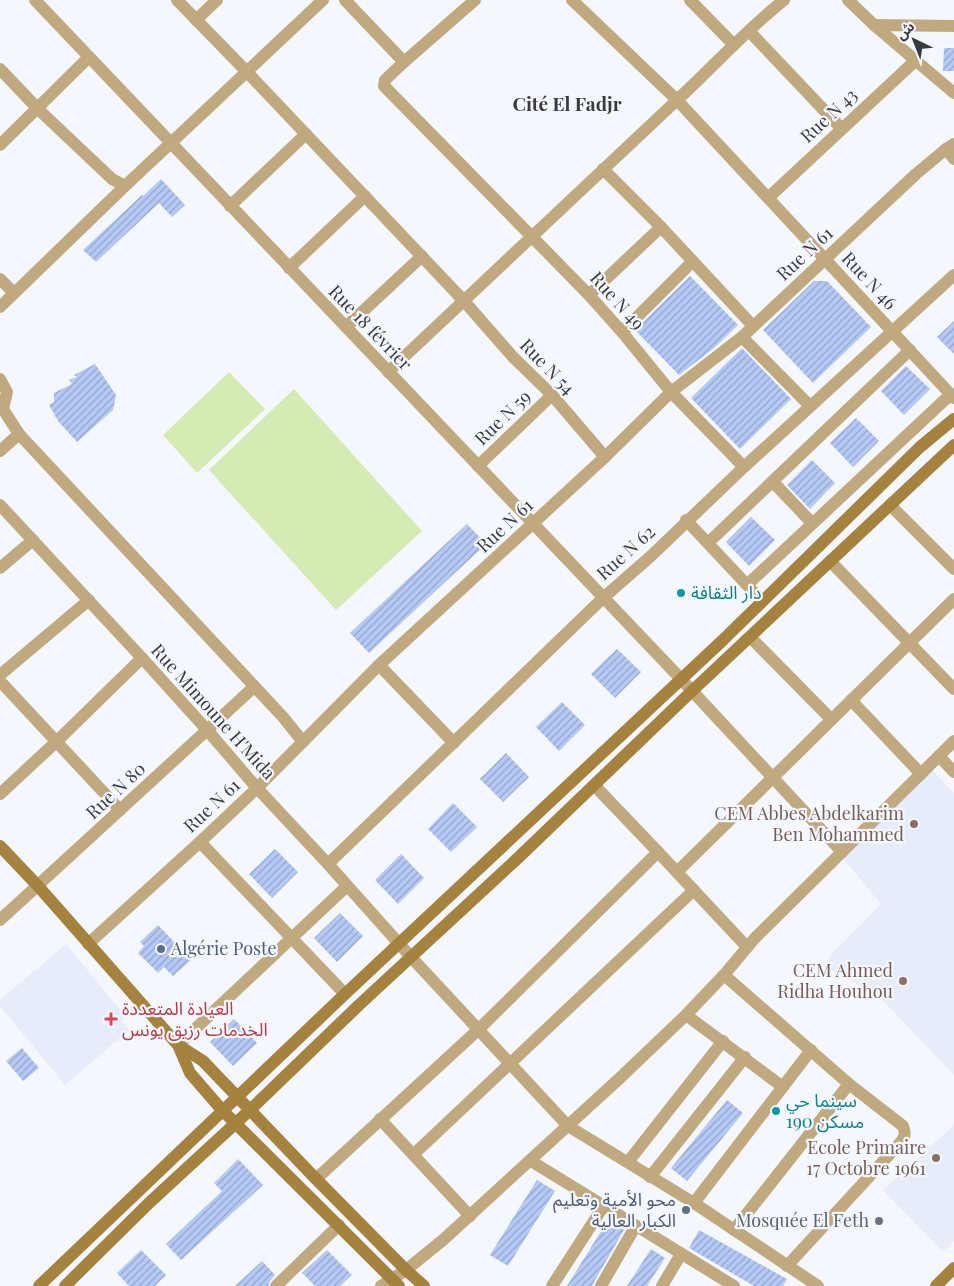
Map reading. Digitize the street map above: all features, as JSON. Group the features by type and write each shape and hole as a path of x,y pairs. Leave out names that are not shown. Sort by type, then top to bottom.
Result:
{"main road":[{"path":"39,1286 222,1110 681,679 920,448 954,419"},
{"path":"69,1285 149,1203 954,446"},
{"path":"0,846 38,886 178,1045 190,1072 222,1110 396,1283"},
{"path":"178,1045 196,1055 316,1179 424,1286"},
{"path":"138,1192 149,1203"},
{"path":"936,1286 954,1268"}],"street":[{"name":"Rue 18 février","path":"34,0 681,679 842,852"},
{"name":"Rue N 54","path":"177,0 422,256 513,357 552,395 605,457"},
{"path":"196,20 217,0"},
{"path":"0,307 125,186 323,0"},
{"path":"345,0 404,62"},
{"name":"Rue N 49","path":"475,0 385,80 385,89 589,295 671,392 744,466"},
{"name":"Rue N 46","path":"572,0 677,100 952,396"},
{"path":"690,0 734,45"},
{"path":"388,372 784,0"},
{"path":"848,0 915,61 954,93"},
{"path":"874,25 954,26"},
{"path":"749,31 841,128"},
{"path":"0,145 89,58"},
{"name":"Rue N 43","path":"768,198 915,61"},
{"path":"0,70 112,180 125,186"},
{"path":"230,206 306,134"},
{"name":"Rue N 61","path":"88,944 200,842 257,788 379,665 605,457 671,392 742,337 825,259 951,150"},
{"path":"603,169 661,227 753,326"},
{"path":"290,268 365,196"},
{"path":"589,295 661,227"},
{"path":"346,327 422,256"},
{"path":"622,332 692,262"},
{"name":"Rue N 62","path":"328,864 603,598 651,556 686,520 744,466 954,275"},
{"path":"0,279 14,293"},
{"path":"742,337 810,406"},
{"path":"708,543 910,350"},
{"path":"0,379 7,392 3,409 19,434 283,717 303,742"},
{"name":"Rue N 59","path":"478,466 552,395"},
{"path":"747,584 952,396"},
{"path":"0,451 19,434"},
{"path":"773,482 812,523"},
{"name":"Rue Mimoune H'Mida","path":"0,505 142,658 411,957 568,1126 694,1203 818,1286"},
{"path":"890,505 954,569"},
{"path":"686,520 762,601"},
{"path":"0,568 33,540"},
{"path":"830,561 954,690"},
{"path":"677,872 954,599"},
{"path":"0,675 89,600"},
{"path":"750,637 831,720"},
{"path":"0,794 142,658"},
{"path":"379,665 454,743"},
{"path":"0,681 120,810"},
{"name":"Rue N 80","path":"0,920 254,687"},
{"path":"851,700 921,774"},
{"path":"380,1286 396,1283 406,1270 470,1216 686,1015 724,975 747,947 954,741"},
{"path":"939,756 954,772"},
{"path":"594,786 747,947"},
{"path":"200,842 345,994"},
{"path":"316,1179 479,1029 658,852"},
{"path":"178,1045 348,886"},
{"path":"414,1154 694,890"},
{"path":"724,975 849,1084 903,1126 905,1132 905,1137 787,1266"},
{"path":"686,1015 782,1087"},
{"path":"628,1162 723,1041"},
{"path":"694,1203 811,1050"},
{"path":"650,1177 744,1057"},
{"path":"734,1230 849,1084"},
{"path":"380,1119 470,1216"},
{"path":"530,1161 730,1285"},
{"path":"552,1286 603,1207"},
{"path":"276,1286 339,1225"},
{"path":"601,1286 635,1227"},
{"path":"662,1286 681,1254"},
{"path":"57,1269 69,1285"},
{"path":"287,1276 297,1286"}],"shaded area":[{"path":"932,770 954,793 954,1075 878,995 825,967 832,953 881,904 841,856"},
{"path":"66,944 126,1017 122,1021 129,1030 65,1085 0,1006 0,1000"},
{"name":"Ecole Primaire 17 Octobre 1961","path":"954,1125 954,1241 943,1252 883,1190"}],"green space":[{"path":"229,372 265,409 197,473 163,435"},
{"path":"294,389 422,531 336,610 209,470"}],"building":[{"path":"944,48 954,48 954,71 943,71"},
{"path":"161,179 185,205 172,217 159,203 96,262 83,250 142,195"},
{"path":"690,276 738,325 713,349 679,375 635,330"},
{"path":"814,281 827,281 871,327 813,383 763,330"},
{"path":"954,321 954,354 937,337"},
{"path":"742,348 791,399 740,449 691,398"},
{"path":"95,364 116,395 113,410 77,442 58,421 49,405 54,402 54,393 72,384 69,380 77,377 74,375"},
{"path":"906,366 930,389 904,415 881,391"},
{"path":"856,418 879,441 853,467 830,443"},
{"path":"812,460 835,483 810,509 787,485"},
{"path":"751,517 775,540 749,566 726,542"},
{"path":"467,524 486,544 369,653 350,633"},
{"path":"617,649 641,672 615,698 591,674"},
{"path":"562,702 585,725 559,751 536,727"},
{"path":"506,753 529,777 503,802 480,779"},
{"path":"453,803 477,827 451,852 428,829"},
{"path":"275,849 298,872 272,898 249,874"},
{"path":"401,854 424,878 398,904 375,880"},
{"path":"340,913 363,936 337,962 314,938"},
{"name":"Algérie Poste","path":"158,925 191,960 173,976 164,967 158,973 138,953 144,946 140,942"},
{"path":"234,1019 257,1043 233,1066 210,1042"},
{"path":"22,1048 39,1068 23,1081 6,1061"},
{"path":"727,1100 743,1113 687,1181 671,1168"},
{"path":"238,1159 263,1185 181,1260 166,1244 222,1191 214,1183"},
{"path":"537,1180 555,1191 508,1266 490,1255"},
{"path":"608,1220 624,1230 592,1286 567,1286"},
{"path":"699,1230 787,1279 783,1286 754,1286 689,1248"},
{"path":"651,1249 665,1258 647,1286 627,1286"},
{"path":"141,1250 166,1275 155,1286 129,1286 117,1273"},
{"path":"327,1250 352,1275 340,1286 315,1286 302,1273"},
{"path":"262,1261 275,1275 268,1286 235,1286"}],"place":[{"name":"دار الثقافة","path":"681,593"},
{"name":"CEM Abbes Abdelkarim Ben Mohammed","path":"914,824"},
{"name":"Algérie Poste","path":"161,949"},
{"name":"CEM Ahmed Ridha Houhou","path":"903,981"},
{"name":"العيادة المتعددة الخدمات رزيق يونس","path":"111,1019"},
{"name":"سينما حي 190 مسكن","path":"776,1111"},
{"name":"Ecole Primaire 17 Octobre 1961","path":"936,1158"},
{"name":"محو الأمية وتعليم الكبار العالية","path":"686,1210"},
{"name":"Mosquée El Feth","path":"879,1221"}],"district":[{"name":"Cité El Fadjr","path":"567,104"}]}
